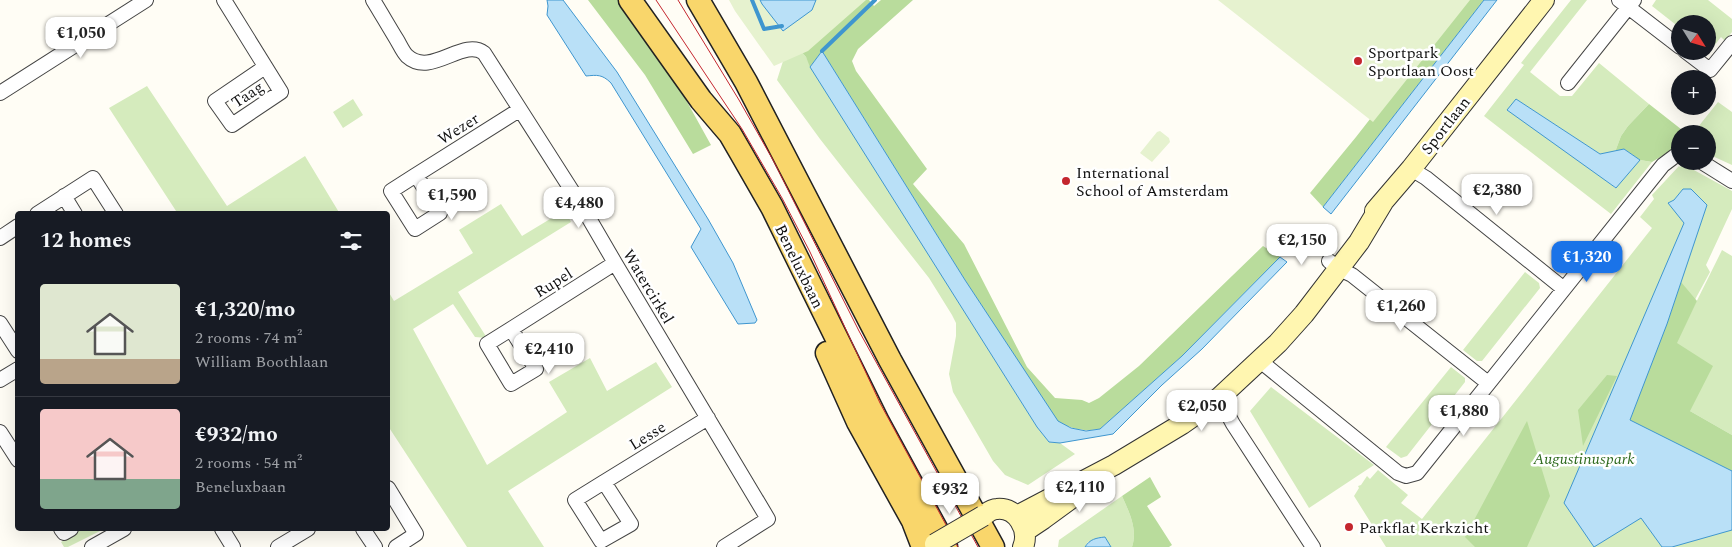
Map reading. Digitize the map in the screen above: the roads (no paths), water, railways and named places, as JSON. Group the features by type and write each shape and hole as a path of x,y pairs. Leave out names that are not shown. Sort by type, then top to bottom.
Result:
{"main road":[{"name":"Beneluxbaan","path":"630,0 701,100 730,134 772,207 878,422 934,546"},
{"path":"698,0 746,82 890,360 993,547"},
{"path":"746,82 782,117 921,391 987,513"}],"street":[{"path":"0,93 146,0"},
{"name":"Taag","path":"224,0 282,92 232,125 216,101 265,67"},
{"name":"Watercirkel","path":"373,0 407,56 416,62 428,63 470,49 478,49 484,53 583,208 768,519 730,546"},
{"name":"Sportlaan","path":"1021,531 1043,519 1114,465 1182,424 1219,398 1278,343 1304,314 1334,265 1359,242 1383,202 1544,0"},
{"path":"1568,83 1627,2 1671,39"},
{"path":"1697,60 1710,70 1732,43"},
{"name":"Wezer","path":"416,175 519,110"},
{"path":"1259,360 1398,473 1406,476 1417,473 1663,165 1671,159"},
{"path":"1411,168 1564,289"},
{"path":"1714,170 1732,181"},
{"path":"41,211 93,178 114,211"},
{"path":"64,196 73,211"},
{"path":"0,238 15,228"},
{"name":"Rupel","path":"511,329 615,264"},
{"path":"1334,265 1352,275 1488,383"},
{"path":"0,323 15,346"},
{"path":"0,380 15,371"},
{"path":"1219,398 1233,424 1313,547"},
{"name":"Lesse","path":"604,482 708,418"},
{"path":"0,432 15,455"},
{"path":"390,491 416,534 396,547"},
{"path":"934,546 996,508 1005,509 1021,531"},
{"path":"92,547 120,531"},
{"path":"223,531 234,547"},
{"path":"278,547 305,531"},
{"path":"364,531 375,547"}],"water":[{"path":"547,0 563,0 617,72 733,263 757,320 755,323 738,324 691,247 701,229 611,83 599,76 586,76 547,15"},
{"path":"760,0 816,0 812,10 783,31"},
{"path":"1484,0 1497,0 1331,214 1323,207"},
{"path":"822,51 965,280 1058,421 1071,428 1086,431 1100,429 1182,356 1280,257 1287,262 1202,349 1162,385 1113,434 1060,443 1049,442 1037,427 810,67"},
{"path":"1516,99 1600,154 1624,149 1640,160 1616,188 1507,110"},
{"path":"1683,189 1691,189 1707,205 1667,324 1630,420 1732,471 1732,530 1672,547 1662,547 1641,518 1594,547 1564,503 1684,223 1668,203 1674,200"},
{"path":"1105,537 1111,547 1085,547 1094,539"}],"waterway":[{"path":"752,0 764,29 782,26"},
{"path":"822,51 875,0"}],"tram line":[{"path":"656,0 742,129 782,198 810,252 880,403 958,547"},
{"path":"678,0 773,160 859,331 978,547"}],"place":[{"name":"Sportpark Sportlaan Oost","path":"1358,61"},
{"name":"International School of Amsterdam","path":"1066,181"},
{"name":"Parkflat Kerkzicht","path":"1349,527"}],"park label":[{"name":"Augustinuspark","path":"1584,458"}]}
